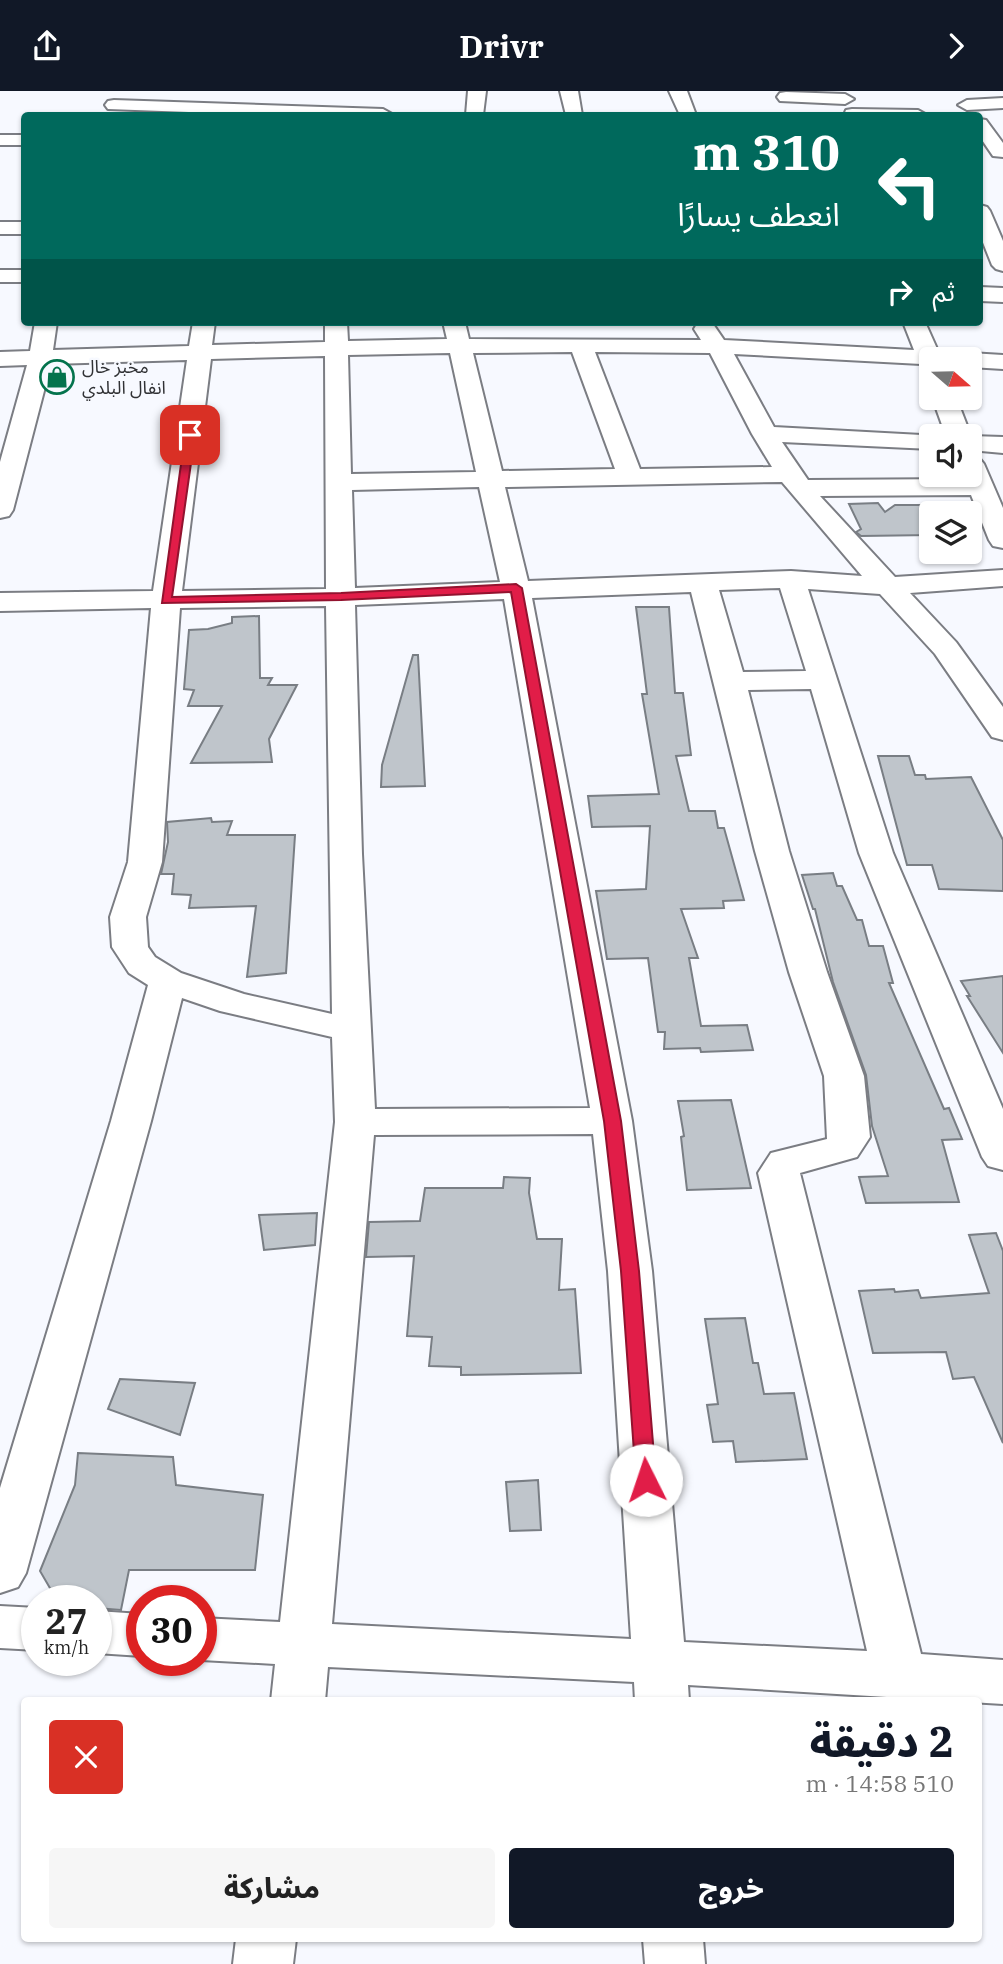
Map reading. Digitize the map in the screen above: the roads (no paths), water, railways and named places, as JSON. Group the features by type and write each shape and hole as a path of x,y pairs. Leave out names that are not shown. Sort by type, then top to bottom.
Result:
{"street":[{"path":"182,112 201,91"},
{"path":"475,112 477,91"},
{"path":"569,91 573,112"},
{"path":"678,91 687,112"},
{"path":"785,94 897,112"},
{"path":"785,94 794,112"},
{"path":"966,104 1003,103"},
{"path":"115,104 182,112 384,111"},
{"path":"983,128 1001,152"},
{"path":"0,140 21,140"},
{"path":"983,151 1001,152"},
{"path":"983,218 1003,265"},
{"path":"0,229 21,228"},
{"path":"0,276 21,276"},
{"path":"983,294 1003,295"},
{"path":"0,510 41,357 46,326"},
{"path":"204,326 166,601 145,862 128,917 130,947 142,965 168,981 233,1003 352,1030"},
{"path":"298,1697 355,1122 345,854 336,326"},
{"path":"702,326 719,347 764,434 795,481 886,586 925,625 973,685 1003,730"},
{"path":"916,326 929,347"},
{"path":"0,359 337,349 456,334 581,345 719,347 919,359"},
{"path":"456,334 516,588 612,1121 630,1271 661,1682"},
{"path":"581,345 630,476"},
{"path":"982,361 1003,362"},
{"path":"764,434 919,440"},
{"path":"982,444 1003,445"},
{"path":"339,482 630,476 919,485"},
{"path":"980,487 1003,540"},
{"path":"0,602 341,597 790,579 886,586 1003,578"},
{"path":"790,579 824,680 876,853 1003,1157"},
{"path":"702,581 772,851 808,972 844,1076 849,1137 842,1148 786,1162 779,1173 899,1674"},
{"path":"730,681 824,680"},
{"path":"0,1573 131,1121 168,981"},
{"path":"355,1122 612,1121"},
{"path":"0,1627 21,1628"},
{"path":"217,1640 305,1645 661,1682 899,1674 1003,1682"},
{"path":"263,1964 266,1942"},
{"path":"673,1942 675,1964"}],"place":[{"name":"مخبز خال انفال البلدي","path":"57,377"}]}
